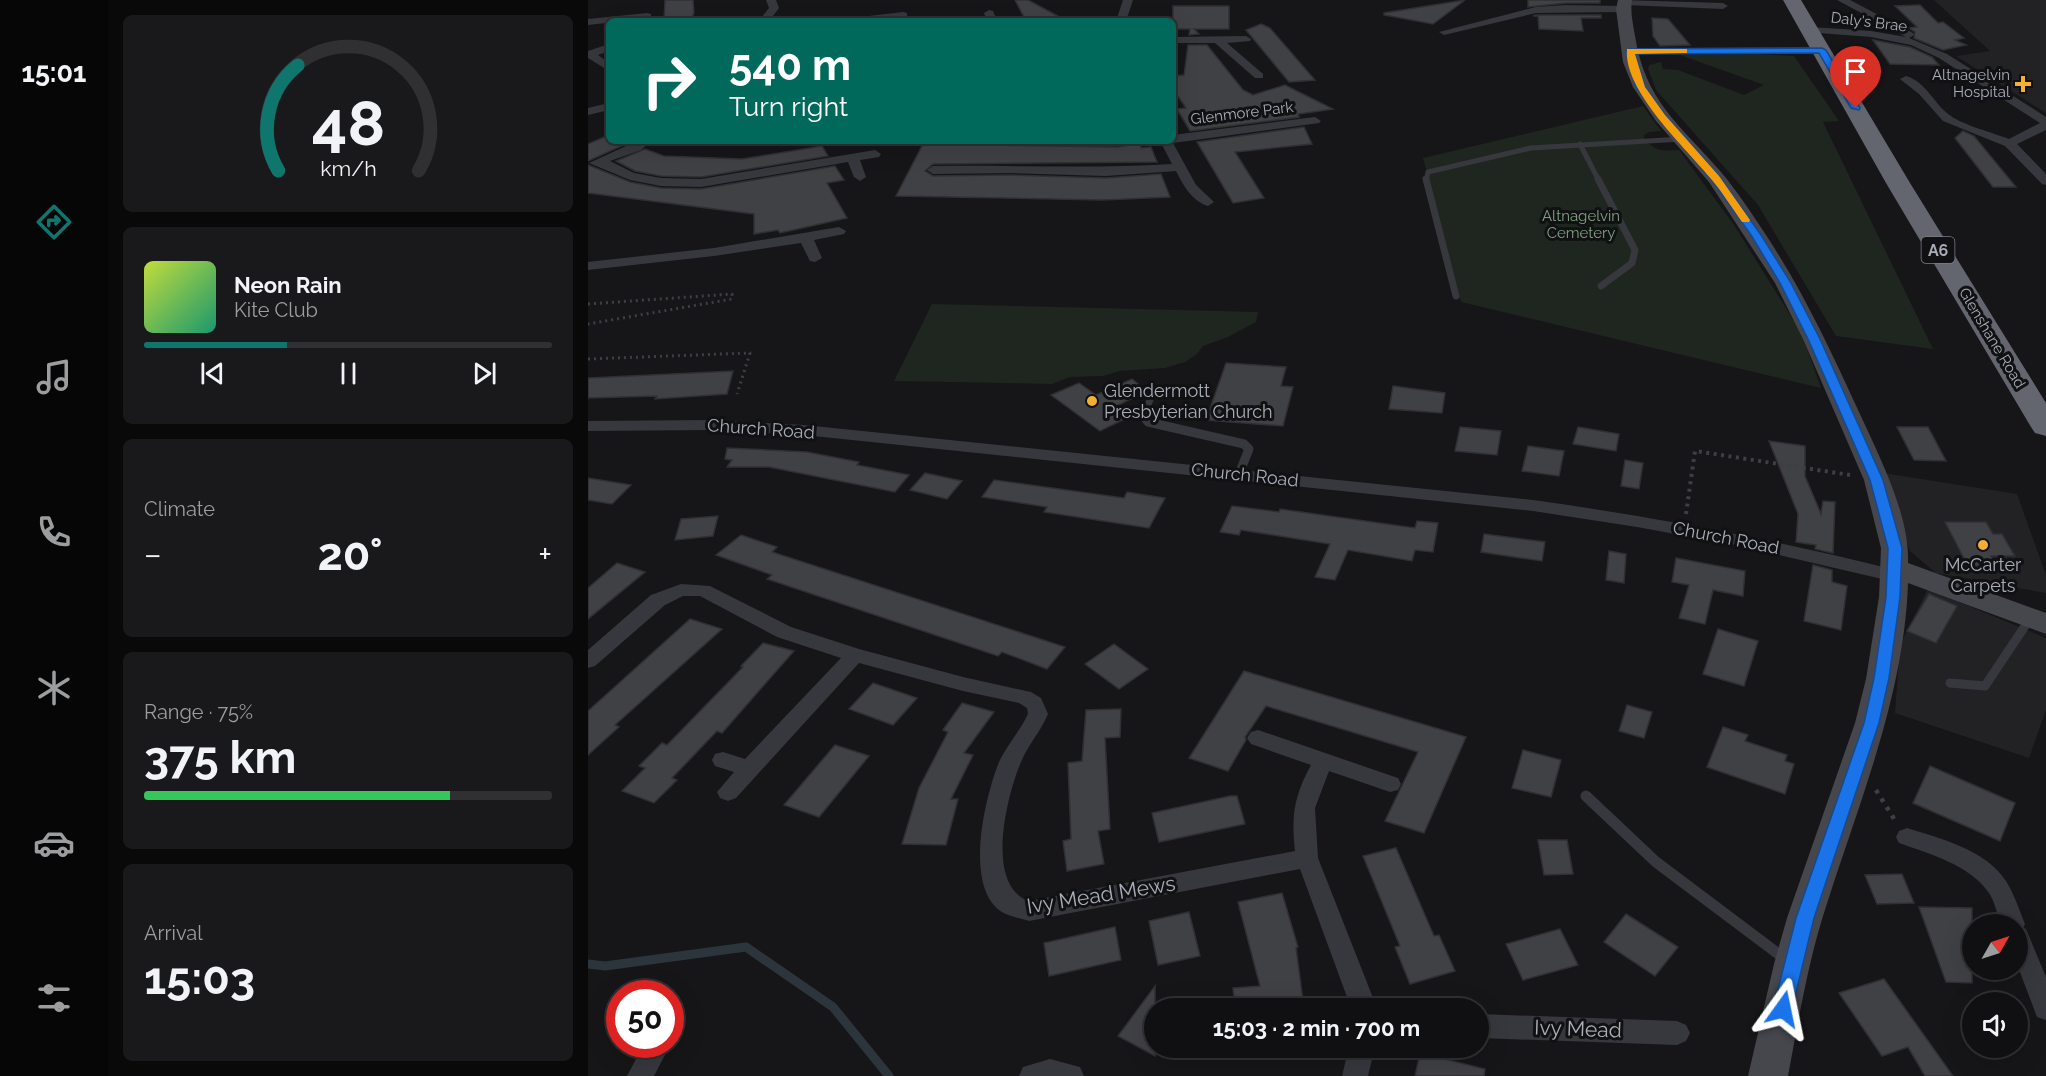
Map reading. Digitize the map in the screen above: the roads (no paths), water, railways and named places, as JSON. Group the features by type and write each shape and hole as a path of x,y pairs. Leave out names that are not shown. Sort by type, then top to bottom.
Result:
{"highway":[{"name":"Glenshane Road","path":"1792,0 1898,183 2046,427"}],"main road":[{"path":"1624,4 1630,51 1641,87 1716,178 1786,283 1814,339 1877,480 1895,548 1895,572 1881,678 1871,723 1805,918 1792,964 1768,1076"},
{"name":"Church Road","path":"1895,572 2038,621"}],"street":[{"path":"766,18 774,8 771,0"},
{"path":"1122,18 1128,0"},
{"path":"1842,0 1917,40 1914,42"},
{"path":"1444,32 1536,10 1624,4 1722,3 1726,16"},
{"path":"622,18 647,15"},
{"path":"588,22 606,20"},
{"name":"Daly's Brae","path":"1630,51 1816,40 1871,34 1914,42 1943,56 2046,124"},
{"path":"1176,40 1246,39"},
{"name":"Glenmore Park","path":"1218,40 1259,76"},
{"path":"589,54 606,48"},
{"path":"589,54 606,66"},
{"path":"1906,79 1923,92 1947,119 2009,142 2046,182"},
{"path":"588,112 606,107"},
{"name":"Glenmore Park","path":"1176,139 1315,121"},
{"path":"2009,142 2046,124"},
{"path":"594,163 641,144"},
{"path":"1168,144 1191,187 1208,202"},
{"path":"594,163 630,176 661,182 700,183 875,154"},
{"path":"853,158 860,177"},
{"path":"933,170 1010,169 1106,172 1179,167"},
{"path":"588,266 707,255 839,231"},
{"path":"806,238 815,258"},
{"name":"Church Road","path":"588,426 712,425 804,430 1528,504 1684,530 1895,572"},
{"name":"Ivy Mead Mews","path":"588,661 658,600 681,590 703,590 784,632 855,655 963,684 1024,697 1038,707 1035,721 1011,759 1004,776 992,828 991,864 999,890 1009,904 1018,910 1029,911 1307,858"},
{"path":"728,792 855,655"},
{"path":"1258,738 1390,784"},
{"path":"723,760 750,769"},
{"path":"1323,762 1307,790 1304,803 1303,823 1307,858 1360,998"},
{"path":"1906,837 1936,845 1986,874 2001,894 2009,914"},
{"path":"2028,962 2046,1010"},
{"name":"Ivy Mead","path":"1489,1026 1677,1033"},
{"path":"640,1076 650,1058"},
{"path":"1355,1076 1359,1058"},
{"path":"1032,1076 1050,1071 1071,1076"}],"lane":[{"path":"1456,296 1425,177 1428,172 1531,148 1682,139"},
{"path":"1580,144 1635,250 1632,263 1601,286"},
{"path":"1153,392 1144,417 1148,422 1245,444 1249,449 1239,474"},
{"path":"1950,683 1985,686 2038,621"},
{"path":"1586,796 1656,862 1792,964"}],"waterway":[{"path":"588,964 605,966 746,947 833,1007 889,1076"}],"place":[{"name":"Altnagelvin Hospital","path":"2023,84"},
{"name":"Glendermott Presbyterian Church","path":"1092,401"},
{"name":"McCarter Carpets","path":"1983,545"}],"park label":[{"name":"Altnagelvin Cemetery","path":"1581,224"}]}
